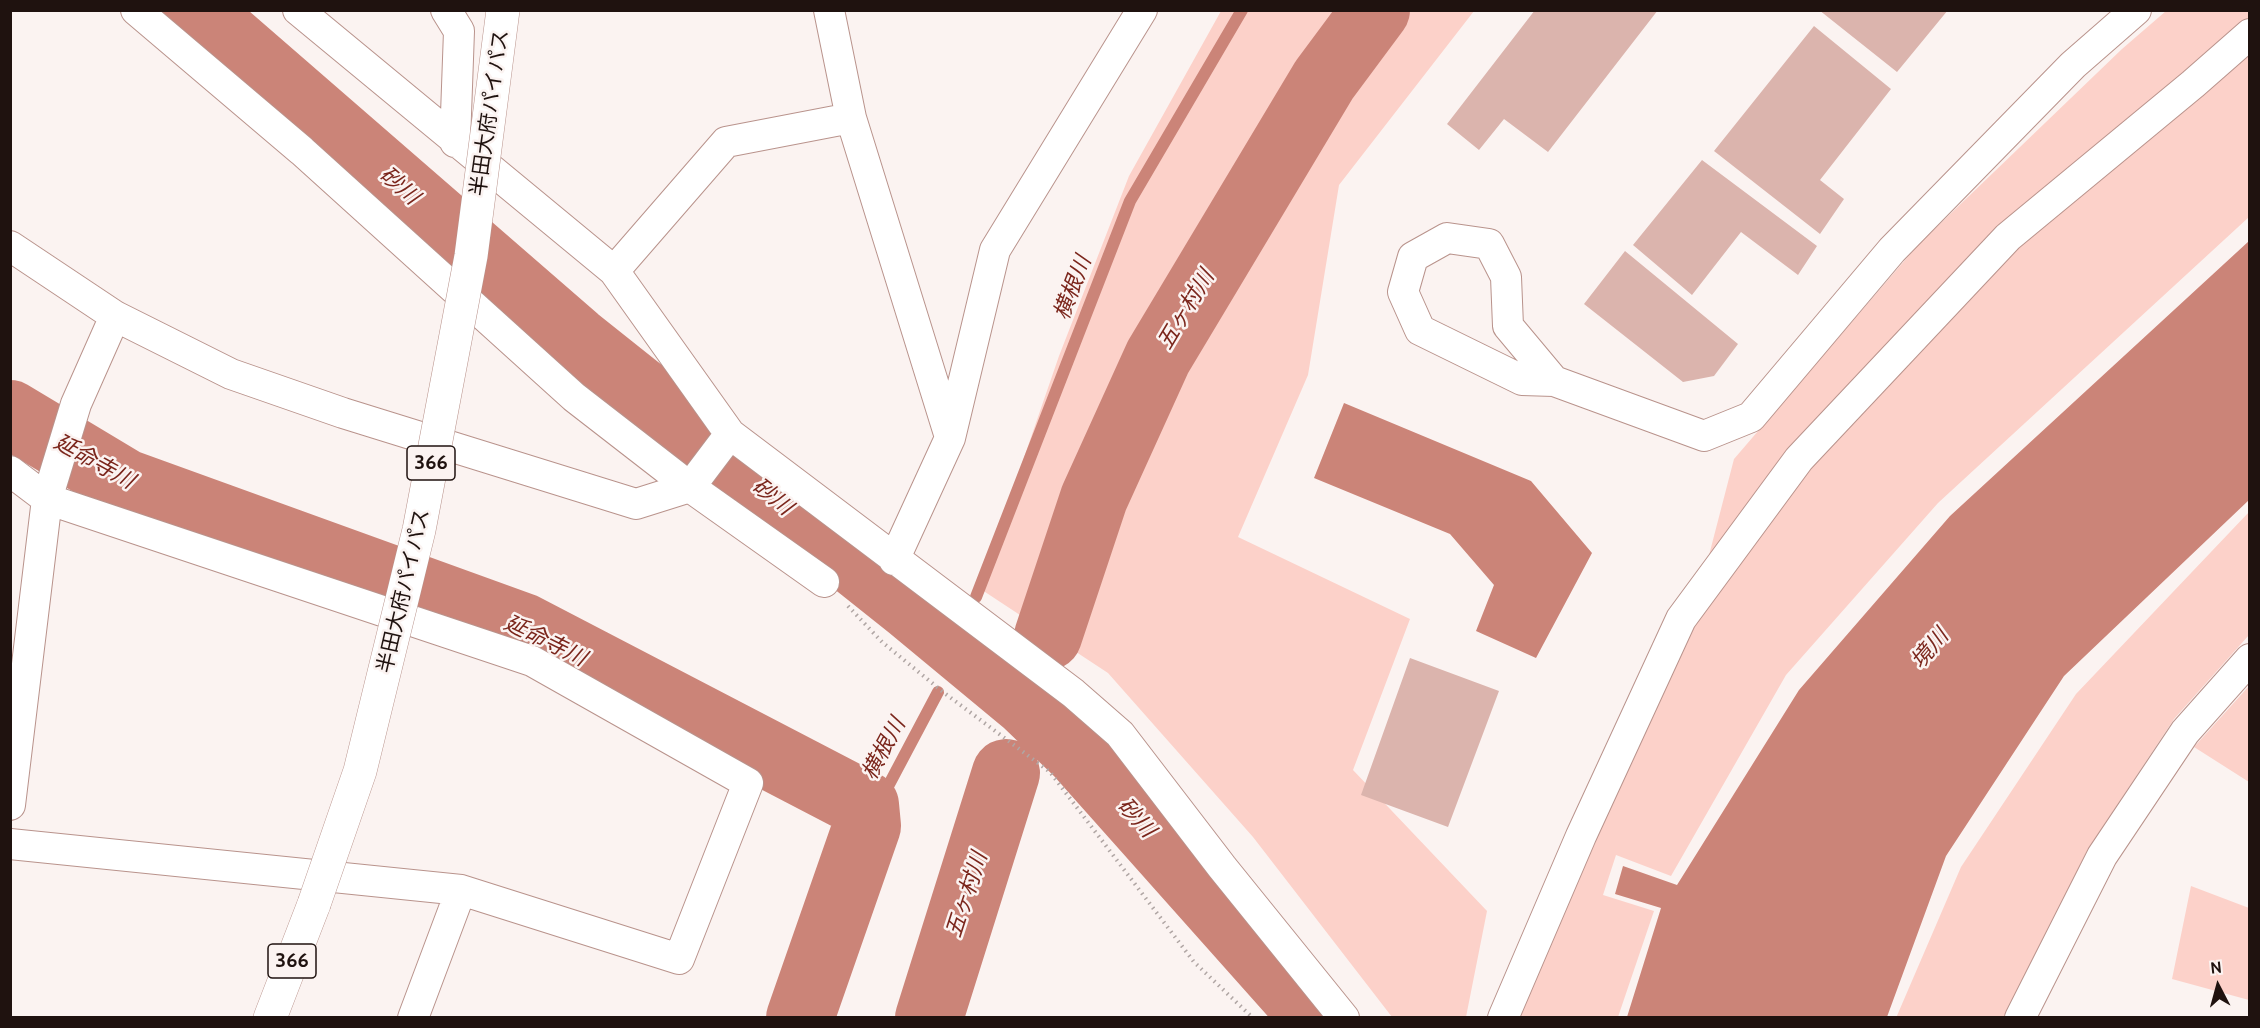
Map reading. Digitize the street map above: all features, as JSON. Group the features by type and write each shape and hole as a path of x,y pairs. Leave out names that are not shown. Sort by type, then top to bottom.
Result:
{"highway":[{"name":"半田大府パイパス","path":"277,1017 363,760 418,530 471,256 503,10"},
{"name":"366","path":"270,1017 314,904"},
{"name":"366","path":"289,1017 314,904"}],"street":[{"path":"136,10 302,151 574,397 691,486 824,582"},
{"path":"446,10 459,31 455,142"},
{"path":"828,10 851,118 950,438"},
{"path":"894,560 950,438 995,250 1142,10"},
{"path":"1554,381 1508,326 1506,277 1489,244 1447,238 1413,257 1403,292 1420,330 1522,380 1554,381 1704,436 1751,417 1892,250 2073,65 2136,10"},
{"path":"311,15 455,142 614,272 728,435 1073,693 1120,734 1222,867 1344,1017"},
{"path":"1503,1017 1581,836 1680,619 1799,459 2008,237 2250,34"},
{"path":"614,272 726,142 851,118"},
{"path":"10,246 116,316 231,374 343,413 636,504 691,486 728,435"},
{"path":"10,805 48,497 76,404 116,316"},
{"path":"10,471 48,497 532,661 748,783 679,958 460,890 10,844"},
{"path":"2020,1017 2102,856 2185,732 2250,659"},
{"path":"412,1017 460,890"}],"path":[{"path":"824,582 882,642 943,692 1050,772 1194,962 1253,1017"}],"shaded area":[{"path":"1221,11 1474,11 1339,185 1308,375 1238,537 1410,619 1353,770 1487,911 1466,1017 1392,1017 1253,837 1108,673 979,588 1059,356 1129,176"},
{"path":"2166,11 2249,11 2249,19 2186,75 1707,563 1734,459 1918,245 2122,49"},
{"path":"2249,44 2249,217 1938,503 1786,675 1671,876 1616,855 1603,895 1654,911 1618,1017 1516,1018 1688,625 1804,470 2015,246"},
{"path":"2249,512 2249,635 2174,719 2088,849 2006,1017 1896,1018 1961,867 2076,694"},
{"path":"2249,686 2249,782 2194,747"},
{"path":"2191,886 2249,908 2249,1000 2172,979"}],"water":[{"name":"境川","path":"2249,241 2249,500 2064,676 1946,856 1887,1017 1627,1017 1661,908 1615,894 1623,866 1677,885 1799,690 1950,516"},
{"path":"1344,403 1531,481 1592,553 1536,658 1476,631 1494,585 1450,534 1314,478"}],"building":[{"path":"1535,10 1658,10 1548,152 1504,119 1479,150 1447,124"},
{"path":"1819,10 1948,10 1897,72"},
{"path":"1814,26 1891,89 1820,180 1844,199 1820,234 1714,151"},
{"path":"1702,160 1817,246 1798,275 1741,232 1692,295 1633,245"},
{"path":"1625,251 1738,344 1714,376 1683,382 1584,304"},
{"path":"1410,658 1499,691 1448,827 1361,795"}],"waterway":[{"name":"砂川","path":"196,10 576,340 910,606 1026,702 1078,752 1315,1018"},
{"name":"横根川","path":"976,597 1130,201 1242,10"},
{"name":"五ヶ村川","path":"1048,636 1094,498 1158,357 1324,80 1376,10"},
{"name":"延命寺川","path":"10,414 125,483 523,627 865,805 867,826 800,1018"},
{"name":"横根川","path":"867,826 938,692"},
{"name":"五ヶ村川","path":"929,1018 1006,773"}]}
